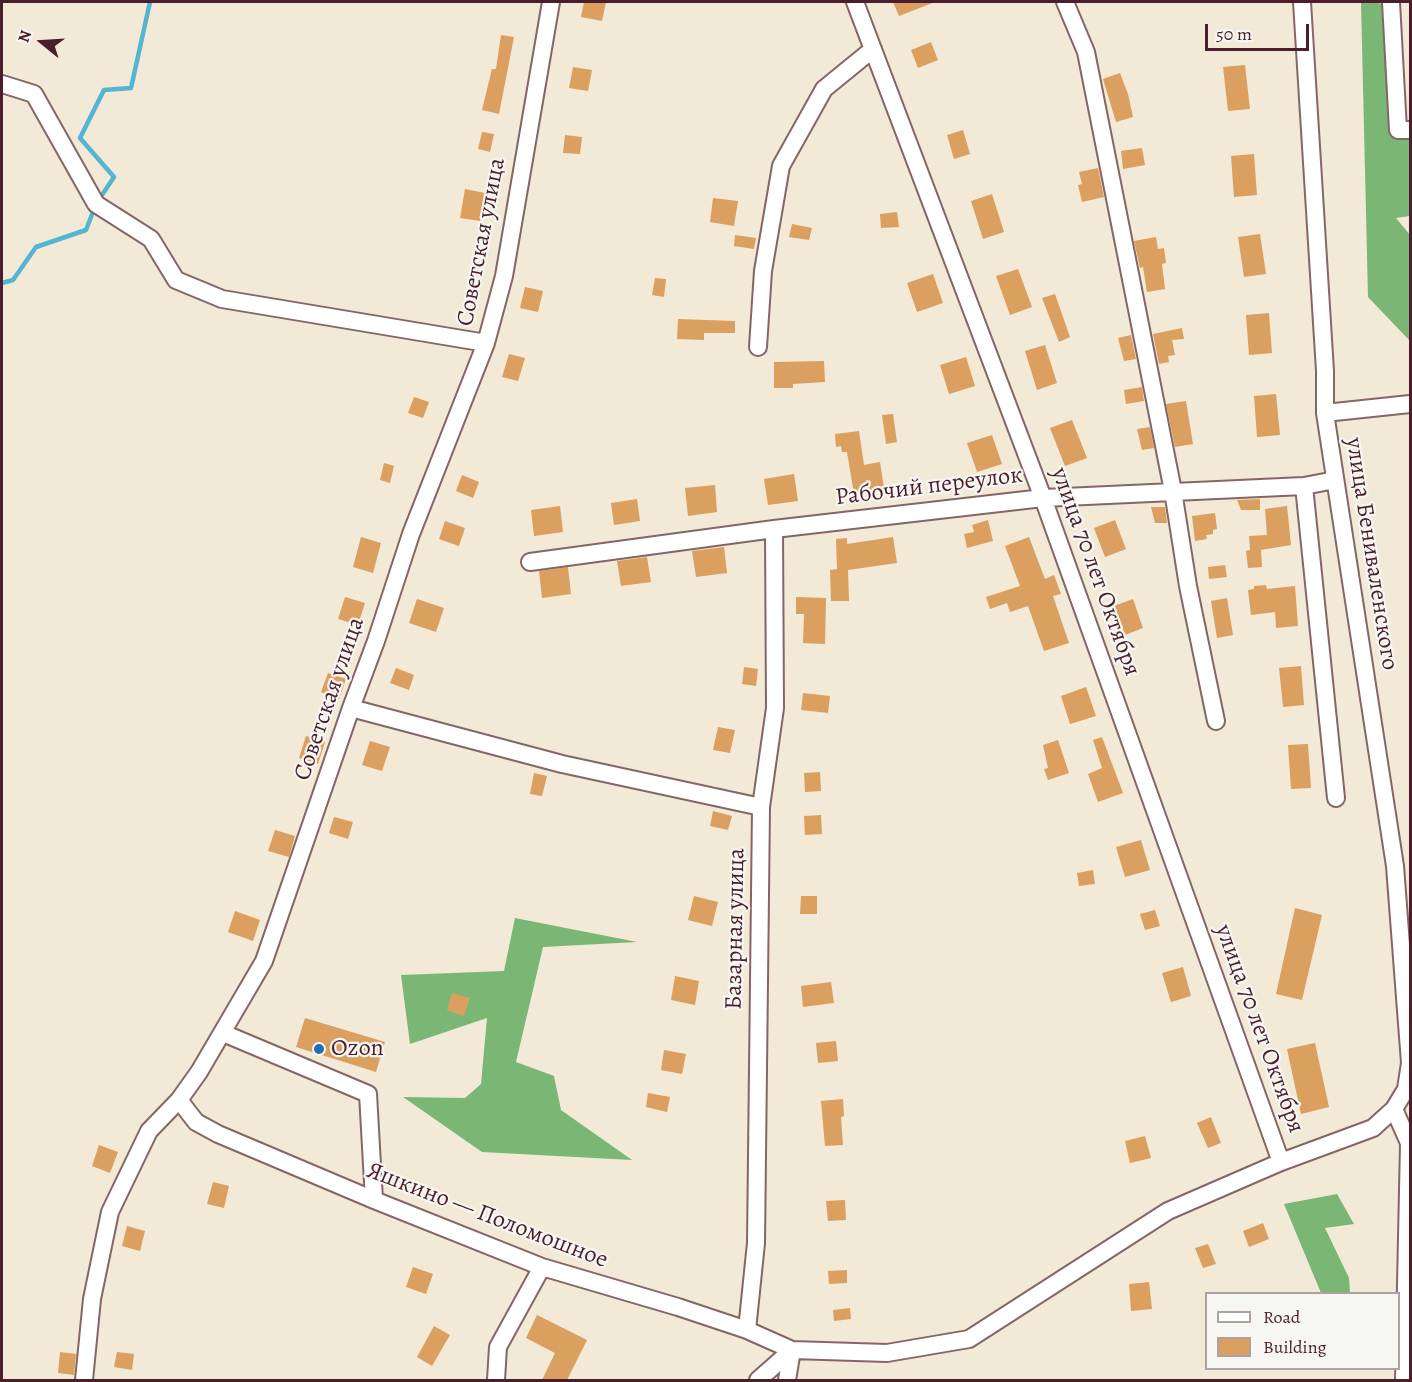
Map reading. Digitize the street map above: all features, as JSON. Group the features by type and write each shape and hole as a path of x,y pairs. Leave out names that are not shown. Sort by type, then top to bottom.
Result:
{"street":[{"name":"Советская улица","path":"84,1380 92,1299 110,1212 149,1131 179,1100 199,1072 264,960 411,534 486,343 504,276 551,2"},
{"name":"улица 70 лет Октября","path":"855,2 1043,498 1281,1162"},
{"path":"1065,2 1086,52 1216,721"},
{"name":"улица Бениваленского","path":"1302,2 1325,371 1325,413 1403,865 1410,1063 1406,1089 1394,1109"},
{"path":"1391,2 1398,130 1410,130"},
{"path":"758,347 763,271 781,166 824,89 873,49"},
{"path":"2,84 34,94 96,204 151,238 176,280 222,299 486,343"},
{"path":"1325,413 1410,404"},
{"name":"Рабочий переулок","path":"530,562 774,529 1043,498 1304,486 1335,480"},
{"path":"1304,486 1336,798"},
{"name":"Базарная улица","path":"747,1330 756,1243 761,807 775,708 774,529"},
{"path":"351,708 562,764 761,807"},
{"path":"223,1033 368,1094 374,1200"},
{"name":"Яшкино — Поломошное","path":"179,1100 196,1122 218,1134 374,1200 542,1268 678,1307 747,1330 792,1350"},
{"path":"758,1380 792,1350 887,1353 969,1339 1168,1211 1281,1162 1373,1128 1394,1109 1409,1143 1404,1380"},
{"path":"496,1380 498,1347 542,1268"},
{"path":"787,1380 792,1350"}],"green space":[{"path":"1361,2 1390,4 1390,136 1410,137 1410,216 1396,218 1410,235 1410,341 1368,297"},
{"path":"515,918 637,942 543,947 516,1062 554,1076 561,1110 632,1160 482,1152 403,1097 465,1098 481,1084 487,1018 410,1044 401,975 504,971"},
{"path":"1337,1194 1354,1224 1325,1228 1349,1278 1350,1292 1321,1292 1284,1204"}],"building":[{"path":"584,2 606,2 602,21 581,17"},
{"path":"893,2 935,2 899,16"},
{"path":"501,35 514,37 499,114 482,110 492,69 496,69"},
{"path":"931,42 938,60 918,68 911,50"},
{"path":"1245,65 1250,109 1228,111 1223,67"},
{"path":"573,67 592,70 588,91 569,88"},
{"path":"1120,73 1133,117 1116,122 1103,79"},
{"path":"963,130 970,154 954,159 947,135"},
{"path":"482,132 494,134 490,152 478,149"},
{"path":"565,135 582,137 580,154 563,153"},
{"path":"1142,148 1145,165 1123,169 1121,151"},
{"path":"1254,154 1257,195 1234,197 1231,156"},
{"path":"1098,168 1104,197 1082,202 1078,185 1082,184 1079,172"},
{"path":"465,189 485,193 480,221 460,218"},
{"path":"992,194 1004,232 983,239 971,201"},
{"path":"713,198 738,201 734,226 710,222"},
{"path":"897,212 899,227 881,228 880,214"},
{"path":"792,224 812,228 809,240 789,237"},
{"path":"1260,234 1266,274 1244,277 1238,237"},
{"path":"735,235 756,238 754,249 734,246"},
{"path":"1156,237 1158,249 1164,248 1166,263 1162,264 1165,289 1147,292 1143,267 1140,268 1134,241"},
{"path":"1018,269 1032,307 1010,315 996,276"},
{"path":"933,274 943,303 917,312 907,283"},
{"path":"655,278 666,279 664,297 652,295"},
{"path":"525,287 543,291 538,312 520,308"},
{"path":"1055,294 1070,337 1059,342 1042,298"},
{"path":"1269,313 1272,353 1249,355 1246,315"},
{"path":"678,319 735,321 735,333 704,333 704,340 677,339"},
{"path":"1182,328 1184,339 1172,340 1175,355 1168,356 1169,362 1159,364 1153,334"},
{"path":"1131,335 1136,359 1124,361 1118,338"},
{"path":"1045,345 1057,383 1037,390 1025,351"},
{"path":"509,354 525,358 518,381 502,377"},
{"path":"966,357 975,386 949,394 940,365"},
{"path":"824,361 825,382 793,384 793,388 774,388 774,362"},
{"path":"1142,387 1144,401 1126,404 1124,390"},
{"path":"1276,394 1280,435 1257,437 1254,396"},
{"path":"414,397 429,402 423,418 408,413"},
{"path":"1186,401 1193,444 1175,447 1166,404"},
{"path":"893,414 897,442 886,444 882,415"},
{"path":"1072,420 1087,458 1065,466 1050,428"},
{"path":"1150,427 1154,448 1142,450 1137,429"},
{"path":"859,431 864,465 880,462 884,488 854,494 847,452 842,452 841,446 836,447 835,434"},
{"path":"992,435 1002,464 977,472 967,443"},
{"path":"384,463 394,466 390,483 380,480"},
{"path":"794,474 798,501 768,505 764,479"},
{"path":"462,475 479,482 473,498 456,491"},
{"path":"715,485 717,512 688,516 685,488"},
{"path":"637,499 640,521 614,525 611,503"},
{"path":"1260,499 1260,510 1241,510 1237,500"},
{"path":"560,506 563,532 534,536 531,510"},
{"path":"1287,506 1291,545 1261,550 1262,567 1248,568 1246,551 1250,550 1249,536 1267,535 1265,509"},
{"path":"1151,507 1165,507 1167,523 1155,523"},
{"path":"1215,513 1217,529 1213,530 1213,534 1206,535 1207,539 1195,541 1192,516"},
{"path":"988,520 993,541 967,548 964,534 974,532 972,525"},
{"path":"1115,520 1126,549 1105,557 1094,528"},
{"path":"445,521 465,528 459,546 439,539"},
{"path":"361,537 381,543 373,573 353,567"},
{"path":"893,537 897,563 848,570 849,601 831,601 830,570 837,569 836,539 847,538 847,544"},
{"path":"1029,537 1045,579 1054,575 1061,594 1053,596 1069,643 1044,651 1028,606 1010,612 1007,603 990,609 986,597 1020,586 1005,546"},
{"path":"724,547 727,573 696,577 692,551"},
{"path":"647,557 651,582 621,586 617,561"},
{"path":"1225,565 1227,577 1209,579 1208,567"},
{"path":"568,567 571,594 542,598 539,571"},
{"path":"1266,585 1267,589 1295,586 1298,626 1276,628 1275,612 1251,615 1248,590 1254,589 1254,586"},
{"path":"345,597 365,603 358,625 338,619"},
{"path":"796,597 826,598 825,644 803,643 804,614 796,614"},
{"path":"1227,598 1233,635 1217,638 1211,601"},
{"path":"417,599 444,608 436,632 409,623"},
{"path":"1133,599 1143,628 1125,635 1114,606"},
{"path":"1301,666 1304,705 1283,707 1279,668"},
{"path":"744,667 758,669 756,686 742,684"},
{"path":"396,668 414,675 409,690 390,683"},
{"path":"328,673 346,679 339,699 321,692"},
{"path":"1086,687 1096,716 1070,724 1061,696"},
{"path":"803,693 830,696 828,713 801,710"},
{"path":"718,727 735,730 730,753 713,750"},
{"path":"306,736 325,742 318,764 299,758"},
{"path":"1102,737 1123,793 1098,802 1088,774 1102,768 1093,740"},
{"path":"1058,740 1069,773 1048,780 1044,769 1048,768 1043,745"},
{"path":"370,741 390,747 382,771 362,765"},
{"path":"1308,744 1311,788 1291,789 1288,745"},
{"path":"820,772 821,791 805,792 804,773"},
{"path":"534,773 547,776 542,796 530,794"},
{"path":"713,811 732,816 728,830 710,826"},
{"path":"821,815 822,834 805,835 804,816"},
{"path":"334,817 353,822 348,839 329,833"},
{"path":"275,830 295,836 289,857 268,851"},
{"path":"1141,840 1150,870 1125,877 1116,847"},
{"path":"1093,870 1095,884 1079,886 1077,873"},
{"path":"694,896 718,902 712,926 688,920"},
{"path":"801,896 817,896 817,914 800,914"},
{"path":"1295,908 1322,915 1302,1000 1276,994"},
{"path":"1155,910 1160,926 1145,930 1140,914"},
{"path":"235,911 260,920 253,941 228,932"},
{"path":"1183,967 1191,996 1171,1002 1162,973"},
{"path":"675,976 699,981 695,1005 671,1000"},
{"path":"831,982 834,1003 803,1007 801,986"},
{"path":"452,993 470,998 464,1016 447,1010"},
{"path":"305,1018 385,1042 376,1072 296,1047"},
{"path":"836,1041 838,1061 818,1063 816,1043"},
{"path":"1315,1043 1329,1107 1301,1114 1287,1049"},
{"path":"664,1050 686,1054 682,1074 661,1070"},
{"path":"648,1093 670,1097 667,1112 646,1107"},
{"path":"843,1099 844,1116 841,1117 843,1145 825,1146 821,1101"},
{"path":"1211,1117 1221,1143 1208,1148 1197,1123"},
{"path":"1145,1136 1151,1158 1130,1163 1125,1141"},
{"path":"99,1145 118,1152 110,1173 92,1166"},
{"path":"213,1182 229,1186 224,1208 207,1204"},
{"path":"845,1200 846,1220 828,1221 826,1201"},
{"path":"1263,1223 1269,1239 1249,1247 1243,1231"},
{"path":"127,1226 145,1231 140,1251 122,1246"},
{"path":"1208,1244 1216,1264 1203,1268 1195,1248"},
{"path":"413,1267 433,1274 426,1294 406,1287"},
{"path":"847,1270 847,1283 829,1284 828,1271"},
{"path":"1149,1282 1152,1309 1131,1311 1129,1284"},
{"path":"850,1308 851,1319 834,1321 833,1310"},
{"path":"537,1315 587,1340 567,1380 542,1380 555,1353 526,1338"},
{"path":"434,1326 450,1335 432,1366 417,1357"},
{"path":"60,1352 76,1354 74,1375 58,1373"},
{"path":"117,1352 134,1354 132,1370 114,1367"}],"waterway":[{"path":"2,283 13,280 36,247 86,230 96,204 114,177 80,138 104,90 131,88 150,2"}],"place":[{"name":"Ozon","path":"319,1049"}]}
